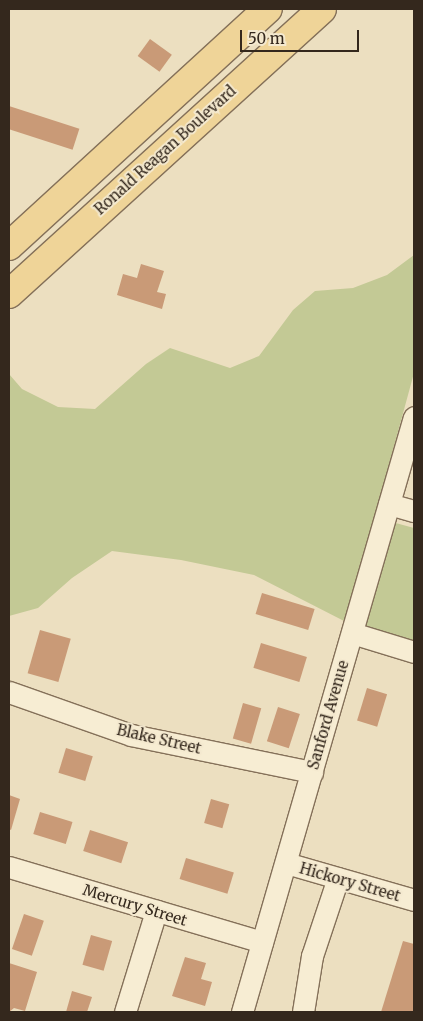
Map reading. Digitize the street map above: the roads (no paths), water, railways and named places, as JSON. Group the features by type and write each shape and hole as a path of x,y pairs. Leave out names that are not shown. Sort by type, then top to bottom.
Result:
{"main road":[{"path":"9,246 268,9"},
{"name":"Ronald Reagan Boulevard","path":"9,294 322,9"}],"street":[{"name":"Sanford Avenue","path":"242,1012 414,417"},
{"path":"389,504 414,511"},
{"path":"352,633 414,652"},
{"name":"Blake Street","path":"9,692 131,735 312,772"},
{"name":"Hickory Street","path":"286,863 414,900"},
{"name":"Mercury Street","path":"9,867 262,942"},
{"path":"303,1012 312,956 338,878"},
{"path":"125,1012 156,911"}]}
